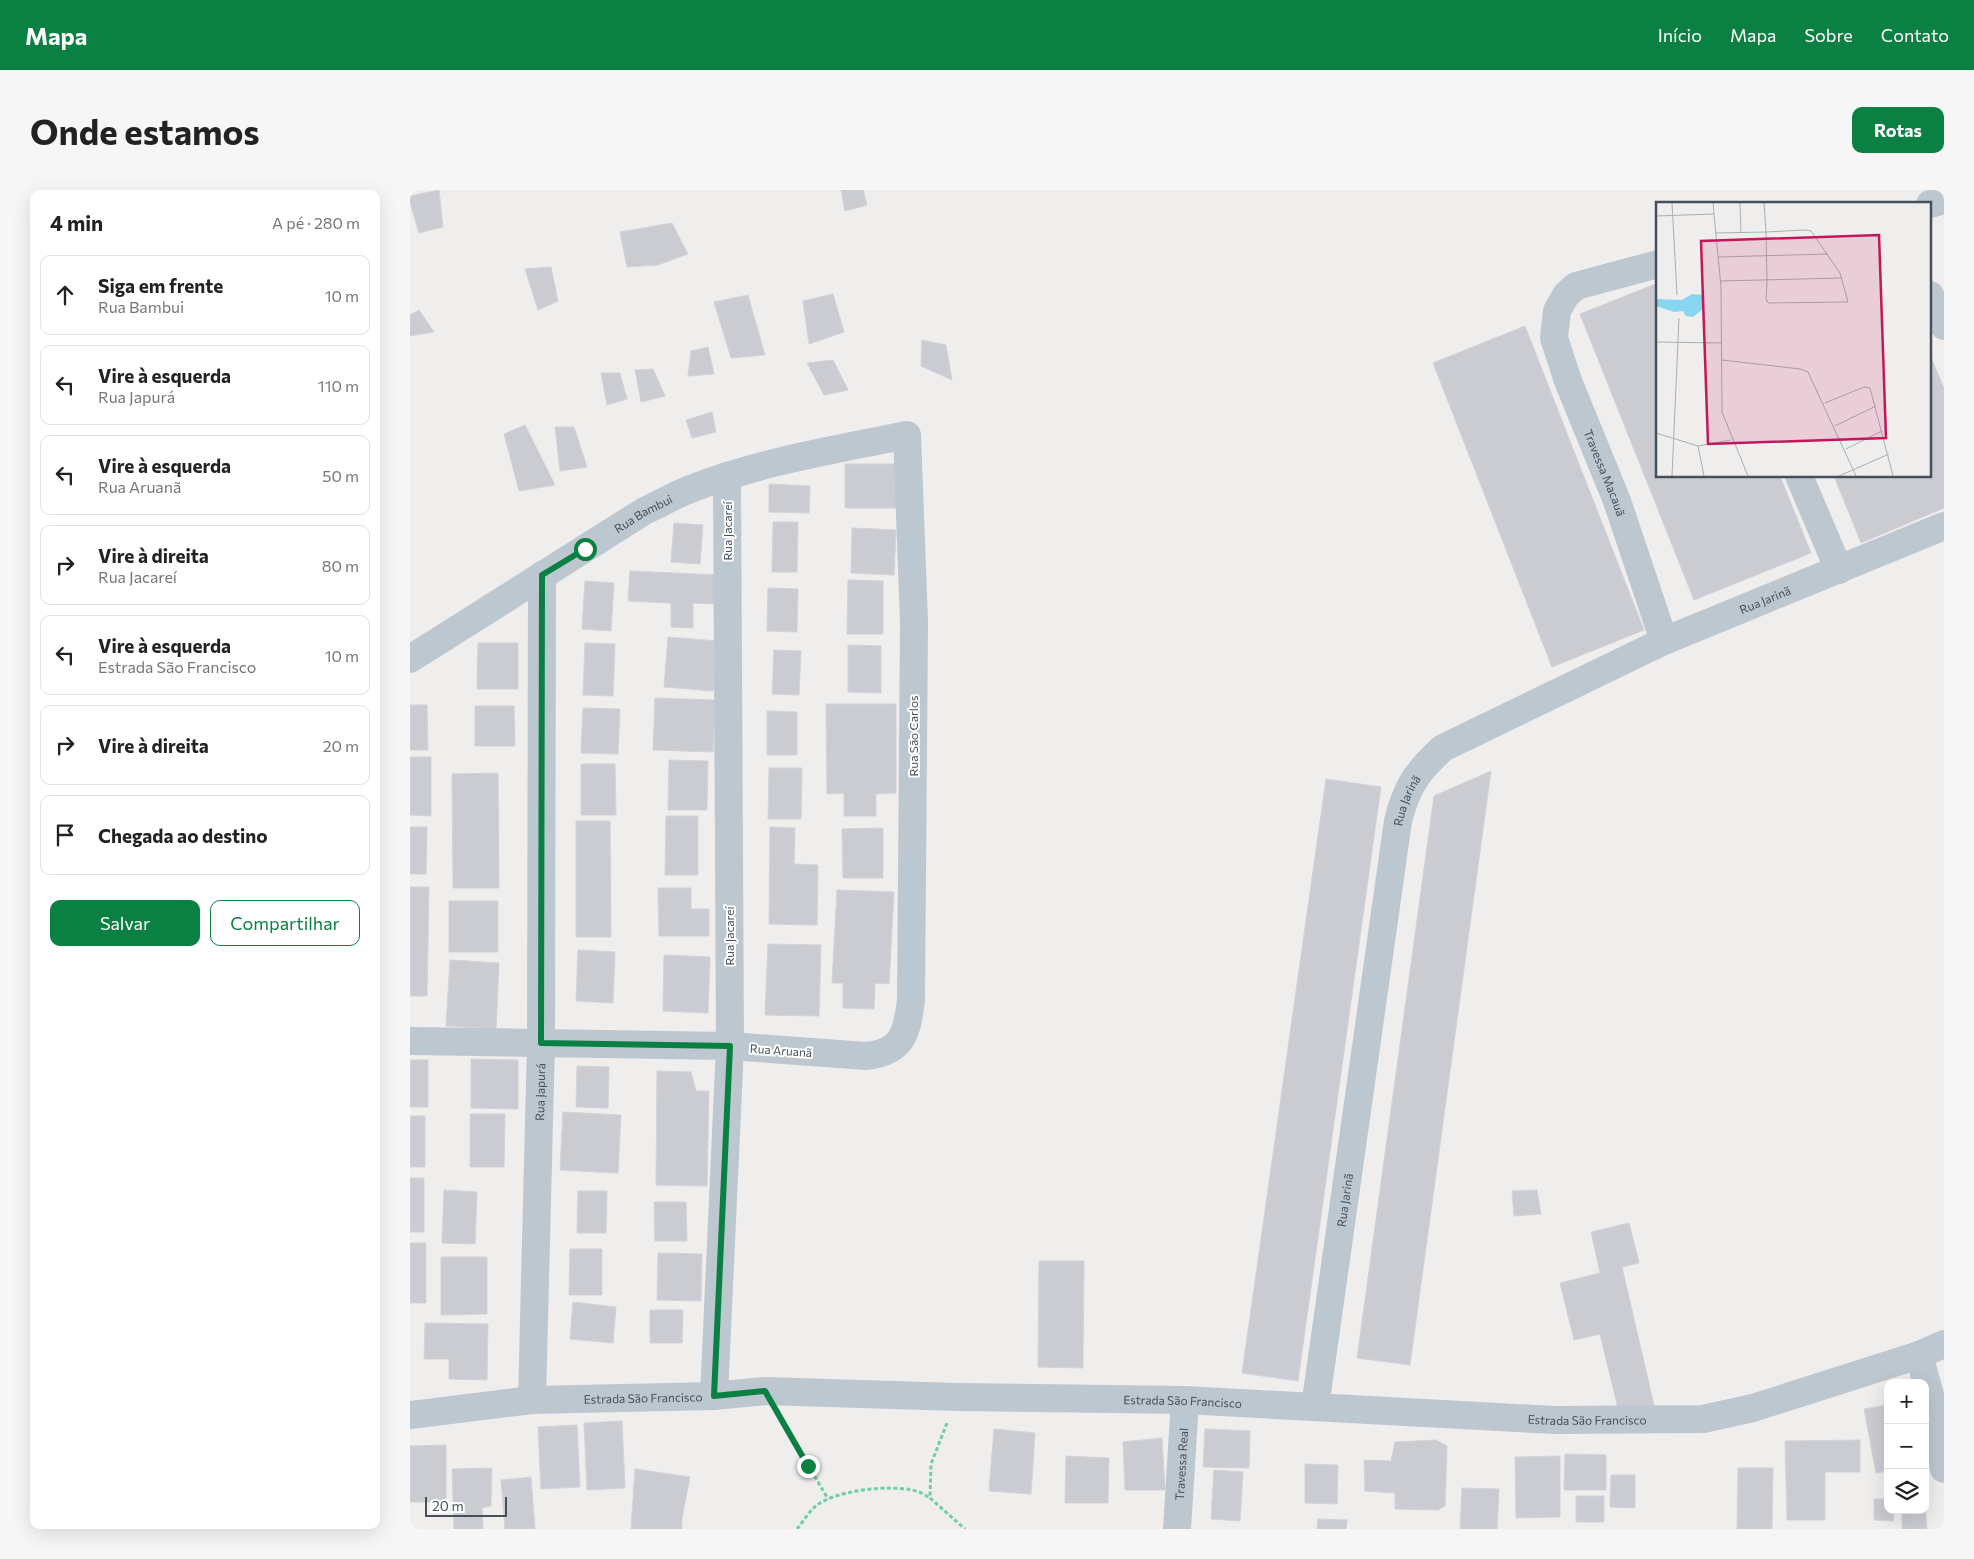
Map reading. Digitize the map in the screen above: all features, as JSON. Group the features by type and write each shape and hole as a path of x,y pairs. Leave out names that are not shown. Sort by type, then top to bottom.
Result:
{"street":[{"name":"Travessa Macauã","path":"1656,265 1576,286 1560,303 1554,325 1554,338 1568,381 1617,501 1664,641"},
{"path":"1932,299 1944,326"},
{"name":"Rua Bambui","path":"410,659 646,510 686,491 727,476 812,454 907,436"},
{"name":"Rua São Carlos","path":"905,1035 911,1000 914,622 907,436"},
{"name":"Rua Jacareí","path":"714,1396 730,1046 727,476"},
{"path":"1799,478 1839,570"},
{"name":"Rua Jarinã","path":"1315,1407 1395,841 1404,799 1415,776 1443,748 1664,641 1944,526"},
{"name":"Rua Japurá","path":"532,1400 541,1043 542,575"},
{"name":"Rua Aruanã","path":"410,1041 730,1046 866,1056 879,1055 890,1050 905,1035"},
{"name":"Estrada São Francisco","path":"410,1415 532,1400 714,1396 765,1391 1185,1400 1554,1420 1703,1419 1754,1408 1919,1355 1944,1344"},
{"path":"1919,1355 1935,1413 1944,1469"},
{"name":"Travessa Real","path":"1178,1529 1185,1400"}],"path":[{"path":"765,1391 828,1499"},
{"path":"930,1498 932,1464 957,1396"},
{"path":"797,1529 816,1506 834,1496 895,1489 913,1490 930,1498 965,1529"}],"building":[{"path":"439,190 443,227 419,233 410,203 410,196"},
{"path":"841,190 863,190 867,205 845,211"},
{"path":"672,223 688,254 658,265 627,267 620,232"},
{"path":"551,267 558,301 538,310 525,269"},
{"path":"1656,284 1656,478 1781,478 1811,553 1694,600 1580,314"},
{"path":"833,294 844,332 809,344 803,301"},
{"path":"748,295 765,355 731,358 714,302"},
{"path":"419,310 434,332 410,336 410,315"},
{"path":"1525,326 1644,630 1552,667 1433,363"},
{"path":"922,340 946,345 952,380 921,366"},
{"path":"708,347 714,374 688,376 691,351"},
{"path":"833,360 848,390 824,395 807,363"},
{"path":"1932,360 1944,388 1944,508 1861,543 1835,478 1932,478"},
{"path":"653,369 665,396 641,402 635,370"},
{"path":"601,373 620,373 627,399 607,405"},
{"path":"712,412 716,432 692,438 686,420"},
{"path":"525,425 555,485 519,491 504,434"},
{"path":"555,427 574,427 587,467 560,471"},
{"path":"845,464 897,464 897,508 845,508"},
{"path":"769,484 810,486 809,513 769,512"},
{"path":"773,522 798,522 797,572 772,572"},
{"path":"674,523 703,525 700,564 671,562"},
{"path":"852,528 896,530 894,575 851,573"},
{"path":"630,571 718,575 716,604 693,603 693,628 671,627 671,603 628,601"},
{"path":"848,580 883,581 883,634 847,634"},
{"path":"585,581 614,583 611,631 582,629"},
{"path":"768,588 798,589 797,632 767,631"},
{"path":"668,637 717,641 713,691 664,687"},
{"path":"478,643 518,643 518,689 477,689"},
{"path":"585,643 615,644 613,696 583,695"},
{"path":"848,645 881,646 881,693 848,692"},
{"path":"774,650 801,651 799,695 772,694"},
{"path":"655,698 715,700 713,752 653,750"},
{"path":"826,704 896,704 896,793 876,794 876,816 844,816 844,793 827,794"},
{"path":"410,705 427,705 428,750 410,750"},
{"path":"475,706 514,706 515,746 475,746"},
{"path":"583,708 620,709 618,754 581,753"},
{"path":"767,711 797,712 797,755 767,755"},
{"path":"410,757 431,757 431,816 410,815"},
{"path":"669,760 708,761 707,810 668,810"},
{"path":"581,764 615,764 616,815 581,815"},
{"path":"769,768 802,768 801,819 768,819"},
{"path":"1491,771 1410,1365 1357,1358 1434,796"},
{"path":"498,773 499,888 453,888 452,774"},
{"path":"1326,779 1381,787 1298,1381 1242,1373"},
{"path":"666,816 698,816 698,875 665,875"},
{"path":"576,821 610,821 611,937 576,937"},
{"path":"410,827 427,827 426,874 410,874"},
{"path":"770,827 795,828 794,864 818,865 817,925 769,924"},
{"path":"883,828 883,878 843,878 842,829"},
{"path":"410,887 429,887 427,996 410,996"},
{"path":"658,888 691,888 691,909 709,909 709,936 659,936"},
{"path":"837,890 894,892 889,984 875,983 874,1009 843,1008 843,983 832,983"},
{"path":"449,901 498,901 498,952 449,952"},
{"path":"768,944 821,945 819,1016 765,1015"},
{"path":"578,950 615,952 613,1003 576,1001"},
{"path":"664,955 710,957 708,1013 663,1011"},
{"path":"450,960 499,963 496,1029 446,1026"},
{"path":"471,1059 518,1060 518,1109 471,1108"},
{"path":"410,1060 428,1060 428,1107 410,1107"},
{"path":"577,1066 609,1067 608,1108 576,1107"},
{"path":"657,1071 691,1072 696,1091 709,1091 707,1186 656,1185"},
{"path":"563,1112 621,1115 618,1173 560,1170"},
{"path":"470,1114 505,1114 504,1167 470,1167"},
{"path":"410,1116 425,1116 425,1167 410,1167"},
{"path":"410,1178 424,1178 424,1232 410,1232"},
{"path":"444,1190 477,1192 475,1244 442,1243"},
{"path":"1537,1190 1541,1214 1514,1216 1512,1191"},
{"path":"578,1191 607,1191 606,1233 577,1233"},
{"path":"654,1202 686,1202 687,1241 655,1241"},
{"path":"1629,1223 1639,1263 1622,1267 1654,1405 1619,1413 1600,1334 1574,1340 1560,1283 1600,1273 1591,1232"},
{"path":"410,1243 426,1243 426,1303 410,1303"},
{"path":"570,1249 602,1249 602,1295 569,1295"},
{"path":"658,1253 702,1254 701,1301 657,1300"},
{"path":"441,1257 487,1257 487,1314 441,1315"},
{"path":"1039,1261 1084,1261 1083,1368 1038,1367"},
{"path":"573,1302 616,1307 613,1343 570,1339"},
{"path":"650,1310 683,1310 682,1343 650,1343"},
{"path":"425,1323 488,1324 487,1380 449,1379 449,1359 424,1359"},
{"path":"1884,1406 1884,1472 1876,1473 1864,1409"},
{"path":"622,1421 625,1488 587,1490 584,1423"},
{"path":"577,1425 580,1487 541,1489 538,1427"},
{"path":"994,1429 1035,1433 1031,1494 989,1491"},
{"path":"1205,1429 1250,1431 1249,1468 1203,1467"},
{"path":"1162,1438 1165,1490 1125,1490 1123,1442"},
{"path":"1436,1440 1447,1446 1445,1506 1438,1510 1395,1509 1395,1493 1365,1491 1364,1460 1391,1461 1395,1442"},
{"path":"1860,1440 1860,1472 1825,1472 1825,1520 1787,1520 1785,1441"},
{"path":"446,1445 446,1502 410,1502 410,1446"},
{"path":"1565,1454 1606,1455 1606,1490 1564,1490"},
{"path":"1066,1456 1109,1458 1108,1503 1065,1503"},
{"path":"1560,1456 1560,1517 1516,1518 1515,1457"},
{"path":"1305,1464 1338,1465 1337,1504 1305,1503"},
{"path":"492,1468 491,1506 482,1508 483,1529 454,1529 452,1469"},
{"path":"1738,1468 1773,1468 1772,1529 1737,1529"},
{"path":"635,1469 690,1477 682,1518 682,1529 631,1529"},
{"path":"1214,1470 1243,1472 1240,1521 1211,1519"},
{"path":"1611,1475 1635,1475 1635,1508 1610,1507"},
{"path":"531,1477 535,1529 505,1529 501,1480"},
{"path":"1462,1488 1499,1489 1497,1529 1460,1529"},
{"path":"1576,1496 1604,1496 1604,1522 1576,1522"},
{"path":"1874,1499 1884,1499 1884,1514 1894,1514 1893,1521 1874,1520"},
{"path":"1902,1514 1926,1514 1927,1529 1902,1529"},
{"path":"1318,1519 1347,1520 1346,1529 1317,1529"}],"route":[{"path":"585,549 542,575 541,1043 730,1046 714,1396 765,1391 808,1466"}]}
